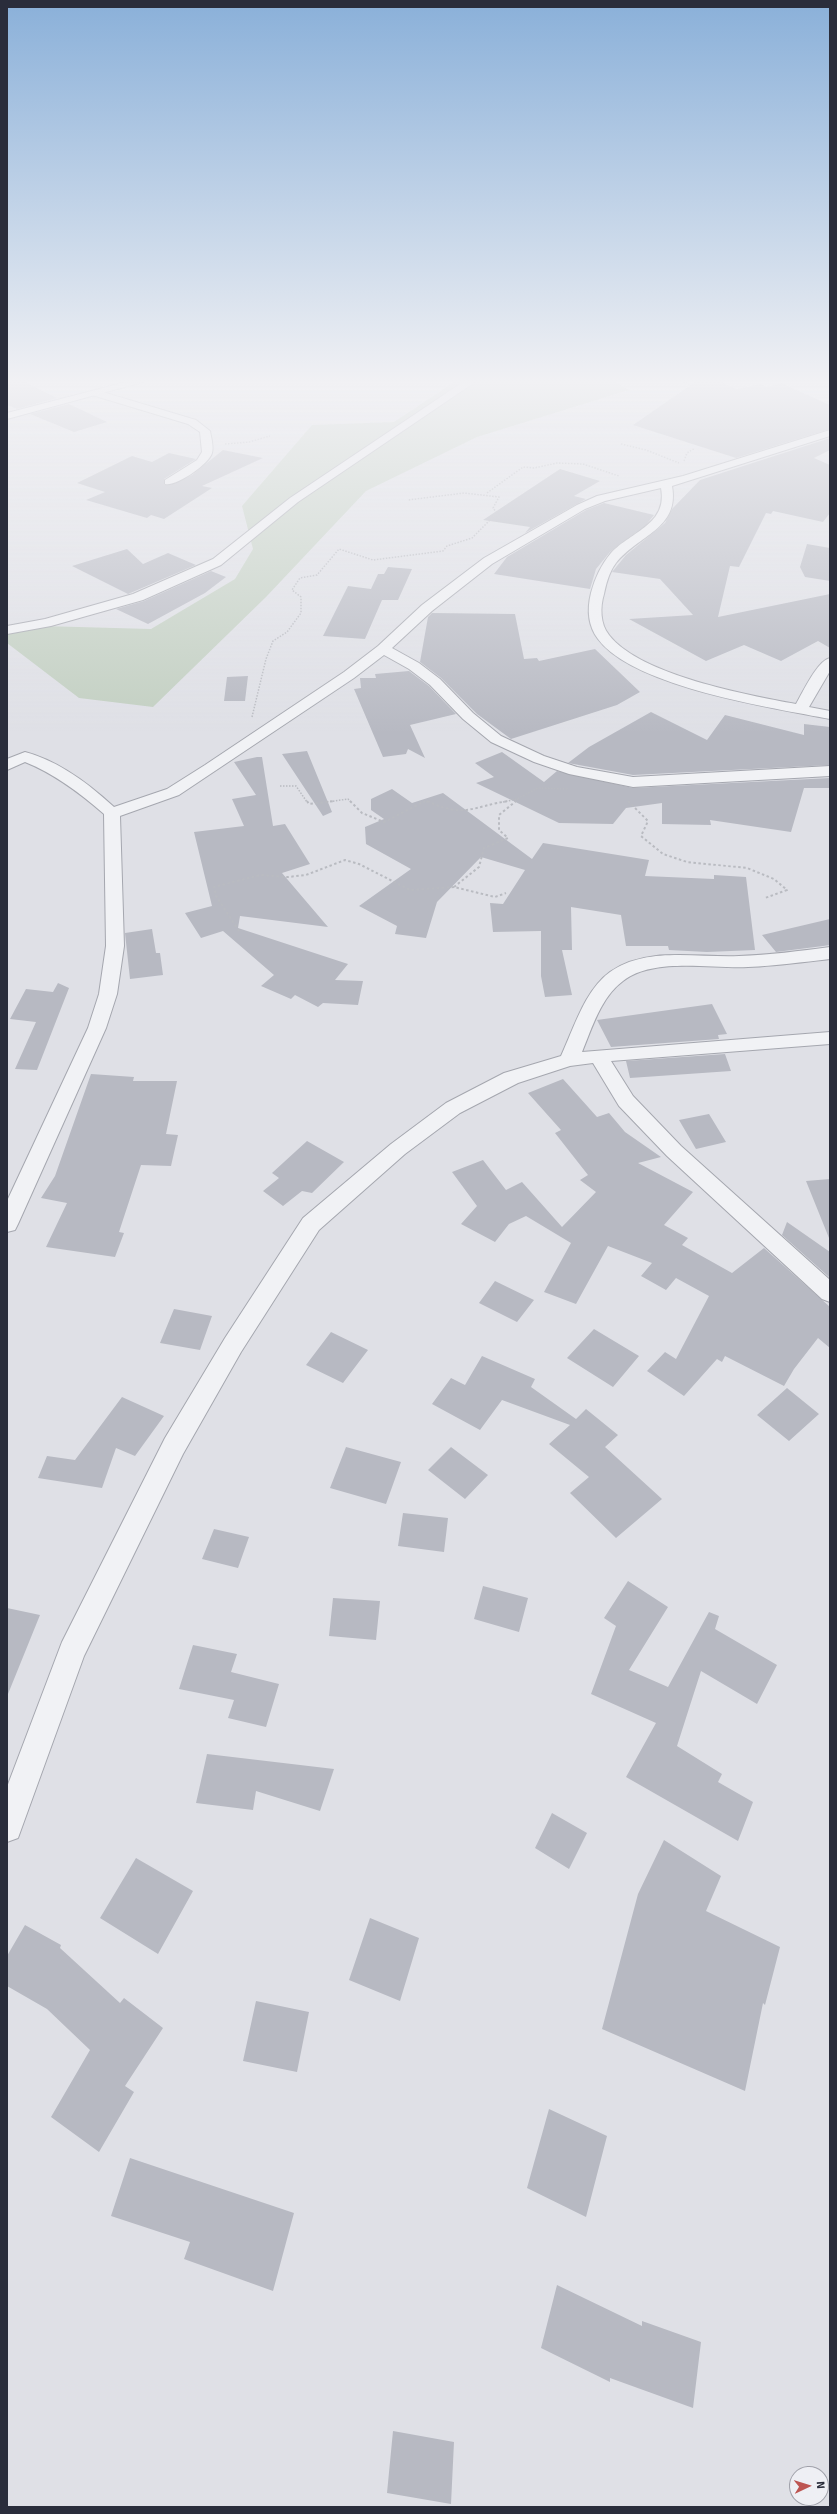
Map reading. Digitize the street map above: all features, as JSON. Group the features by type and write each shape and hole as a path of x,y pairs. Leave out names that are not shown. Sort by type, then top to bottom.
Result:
{"street":[{"path":"7,630 46,623 138,597 217,562 295,499"},
{"path":"112,813 173,792 349,675 383,649 427,608 488,561 599,499"},
{"path":"668,499 661,519 626,545 611,561 603,574 595,601 596,620 604,638 620,652 644,666 668,676 830,715"},
{"path":"383,649 414,666 435,682 468,716 496,739 539,759 574,771 633,782 830,771"},
{"path":"801,709 820,675 830,662"},
{"path":"7,746 25,757 50,768 81,787 112,813 115,946 108,994 97,1028 7,1224"},
{"path":"7,765 25,757"},
{"path":"569,1060 594,1005 616,977 636,966 654,962 734,962 830,952"},
{"path":"7,1827 72,1650 174,1446 233,1345 311,1224 398,1149 453,1108 511,1078 569,1060 598,1056 830,1038"},
{"path":"598,1056 626,1101 674,1151 830,1293"}],"path":[{"path":"408,500 413,499"},
{"path":"247,743 266,659 273,641 287,632 301,614 301,597 292,590 300,578 317,574 339,549 373,560 443,551 447,546 472,538 497,513 493,508 498,499"},
{"path":"633,782 626,782 628,790 626,794 629,804 648,821 641,836 663,854 687,862 747,868 774,880 787,890 765,898"},
{"path":"280,786 294,784 300,788 309,804 348,799 362,813 384,822 426,800 449,812 465,813 502,801 518,799"},
{"path":"454,887 481,867 484,859 484,848 508,838 499,830 499,815 526,792 542,788 557,791 571,789"},
{"path":"239,931 216,896 214,887 260,875 288,877 306,875 345,860 358,864 410,890 454,887 495,897 506,893"}],"green space":[{"path":"248,499 358,499 266,597 153,707 79,698 7,643 7,625 151,629 235,579 253,549 242,506"}],"building":[{"path":"194,499 164,519 151,515 147,518 86,500"},
{"path":"514,499 585,499 525,533 530,527 483,520"},
{"path":"681,499 830,499 830,513 823,522 773,511 771,514 766,513 739,567 730,566 718,617 830,594 830,648 818,641 781,661 744,645 706,661 629,619 693,615 660,579 612,572 626,555 665,523 672,509"},
{"path":"604,503 654,515 646,525 610,552 596,569 590,589 494,574 507,557 586,510"},
{"path":"807,544 830,548 830,581 805,577 800,567"},
{"path":"127,549 143,564 168,553 196,565 128,594 72,566"},
{"path":"388,567 412,569 398,600 382,600 365,639 323,636 348,586 371,589 378,574 384,574"},
{"path":"211,571 226,577 205,593 148,624 116,609 144,601"},
{"path":"432,613 515,614 524,659 537,658 539,661 595,649 640,692 617,705 511,739 477,714 441,678 420,662 428,617"},
{"path":"409,671 429,686 456,714 410,725 425,758 408,749 406,754 383,757 354,689 361,688 360,678 376,678 375,674"},
{"path":"248,676 245,701 224,701 227,677"},
{"path":"651,712 707,740 725,715 804,735 804,724 830,727 830,765 633,775 568,763 589,747"},
{"path":"307,751 332,812 323,816 282,754"},
{"path":"502,752 544,782 557,771 633,788 830,778 830,788 804,788 791,832 710,820 711,825 662,824 662,803 626,808 613,824 559,823 476,783 494,777 475,763"},
{"path":"262,757 273,826 285,824 310,864 282,873 328,927 240,916 238,928 348,964 335,980 363,981 358,1005 323,1003 318,1007 295,995 291,999 261,986 274,975 223,931 201,938 185,913 212,906 194,832 244,826 232,799 256,795 234,762"},
{"path":"392,789 412,803 443,793 532,859 543,843 649,860 645,876 714,879 714,875 746,877 755,950 707,952 669,950 668,946 626,946 621,915 571,907 572,950 562,950 572,995 545,997 541,976 541,931 493,932 490,903 503,904 525,870 481,857 437,902 426,938 395,934 397,926 359,906 411,869 366,844 365,827 384,819 371,810 371,799"},
{"path":"830,919 830,945 776,952 762,935"},
{"path":"152,929 156,953 160,953 163,975 130,979 125,933"},
{"path":"58,983 69,988 37,1070 15,1069 36,1022 10,1019 26,989 53,992"},
{"path":"712,1004 727,1034 718,1035 719,1039 611,1047 597,1020"},
{"path":"725,1054 731,1071 630,1078 626,1061"},
{"path":"91,1074 134,1077 133,1081 177,1081 166,1134 178,1135 171,1166 141,1165 119,1232 124,1233 115,1257 46,1247 67,1203 41,1198 55,1176"},
{"path":"563,1079 597,1117 609,1113 625,1132 661,1157 638,1163 693,1192 664,1225 688,1238 682,1245 732,1273 764,1248 830,1307 830,1348 818,1338 794,1369 784,1386 725,1356 722,1362 717,1359 684,1396 647,1371 665,1352 676,1359 709,1296 676,1278 666,1290 641,1276 652,1263 608,1246 576,1304 544,1292 571,1243 526,1216 509,1224 495,1242 461,1224 477,1206 452,1172 483,1160 506,1190 522,1182 562,1227 596,1192 580,1180 588,1175 555,1133 561,1130 528,1093"},
{"path":"709,1114 726,1142 696,1149 679,1120"},
{"path":"307,1141 344,1162 312,1193 302,1191 283,1206 263,1191 279,1178 272,1173"},
{"path":"830,1179 830,1238 829,1238 806,1181"},
{"path":"787,1222 830,1252 829,1277 782,1235"},
{"path":"495,1281 534,1300 517,1322 479,1303"},
{"path":"174,1309 212,1316 200,1350 160,1343"},
{"path":"594,1329 639,1356 613,1387 567,1358"},
{"path":"331,1332 368,1350 343,1383 306,1365"},
{"path":"482,1356 535,1379 531,1387 576,1419 586,1409 618,1435 605,1447 662,1499 616,1538 570,1493 589,1477 549,1444 570,1425 502,1400 480,1430 432,1404 451,1378 465,1385"},
{"path":"787,1388 819,1414 789,1441 757,1415"},
{"path":"122,1397 164,1416 135,1456 116,1448 102,1488 38,1478 47,1456 75,1460"},
{"path":"346,1447 401,1462 386,1504 330,1488"},
{"path":"451,1447 488,1475 465,1499 428,1470"},
{"path":"403,1513 448,1518 444,1552 398,1546"},
{"path":"214,1529 249,1537 238,1568 202,1559"},
{"path":"628,1581 668,1607 629,1670 668,1687 709,1612 719,1616 715,1629 777,1665 757,1704 701,1671 677,1746 722,1774 718,1782 753,1802 738,1841 626,1777 656,1723 591,1694 616,1626 604,1618"},
{"path":"483,1586 528,1598 519,1632 474,1619"},
{"path":"333,1598 380,1601 376,1640 329,1636"},
{"path":"7,1608 40,1615 8,1694 7,1694"},
{"path":"193,1645 237,1654 231,1672 279,1684 266,1727 228,1718 234,1700 179,1689"},
{"path":"207,1754 334,1769 320,1811 256,1791 253,1810 196,1803"},
{"path":"552,1813 587,1833 569,1869 535,1848"},
{"path":"664,1840 721,1876 706,1911 780,1947 765,2005 763,2003 745,2091 602,2029 638,1894"},
{"path":"136,1858 193,1891 158,1954 100,1918"},
{"path":"370,1918 419,1938 400,2001 349,1980"},
{"path":"25,1925 61,1945 60,1948 120,2003 124,1998 163,2028 125,2086 134,2092 99,2152 51,2117 90,2050 47,2009 7,1986 7,1956"},
{"path":"256,2001 309,2012 297,2072 243,2061"},
{"path":"549,2109 607,2136 586,2217 527,2188"},
{"path":"130,2158 294,2213 273,2291 184,2259 190,2242 111,2216"},
{"path":"557,2285 642,2326 642,2321 701,2342 693,2408 610,2378 610,2382 541,2348"},
{"path":"393,2431 454,2442 451,2504 387,2493"}]}
